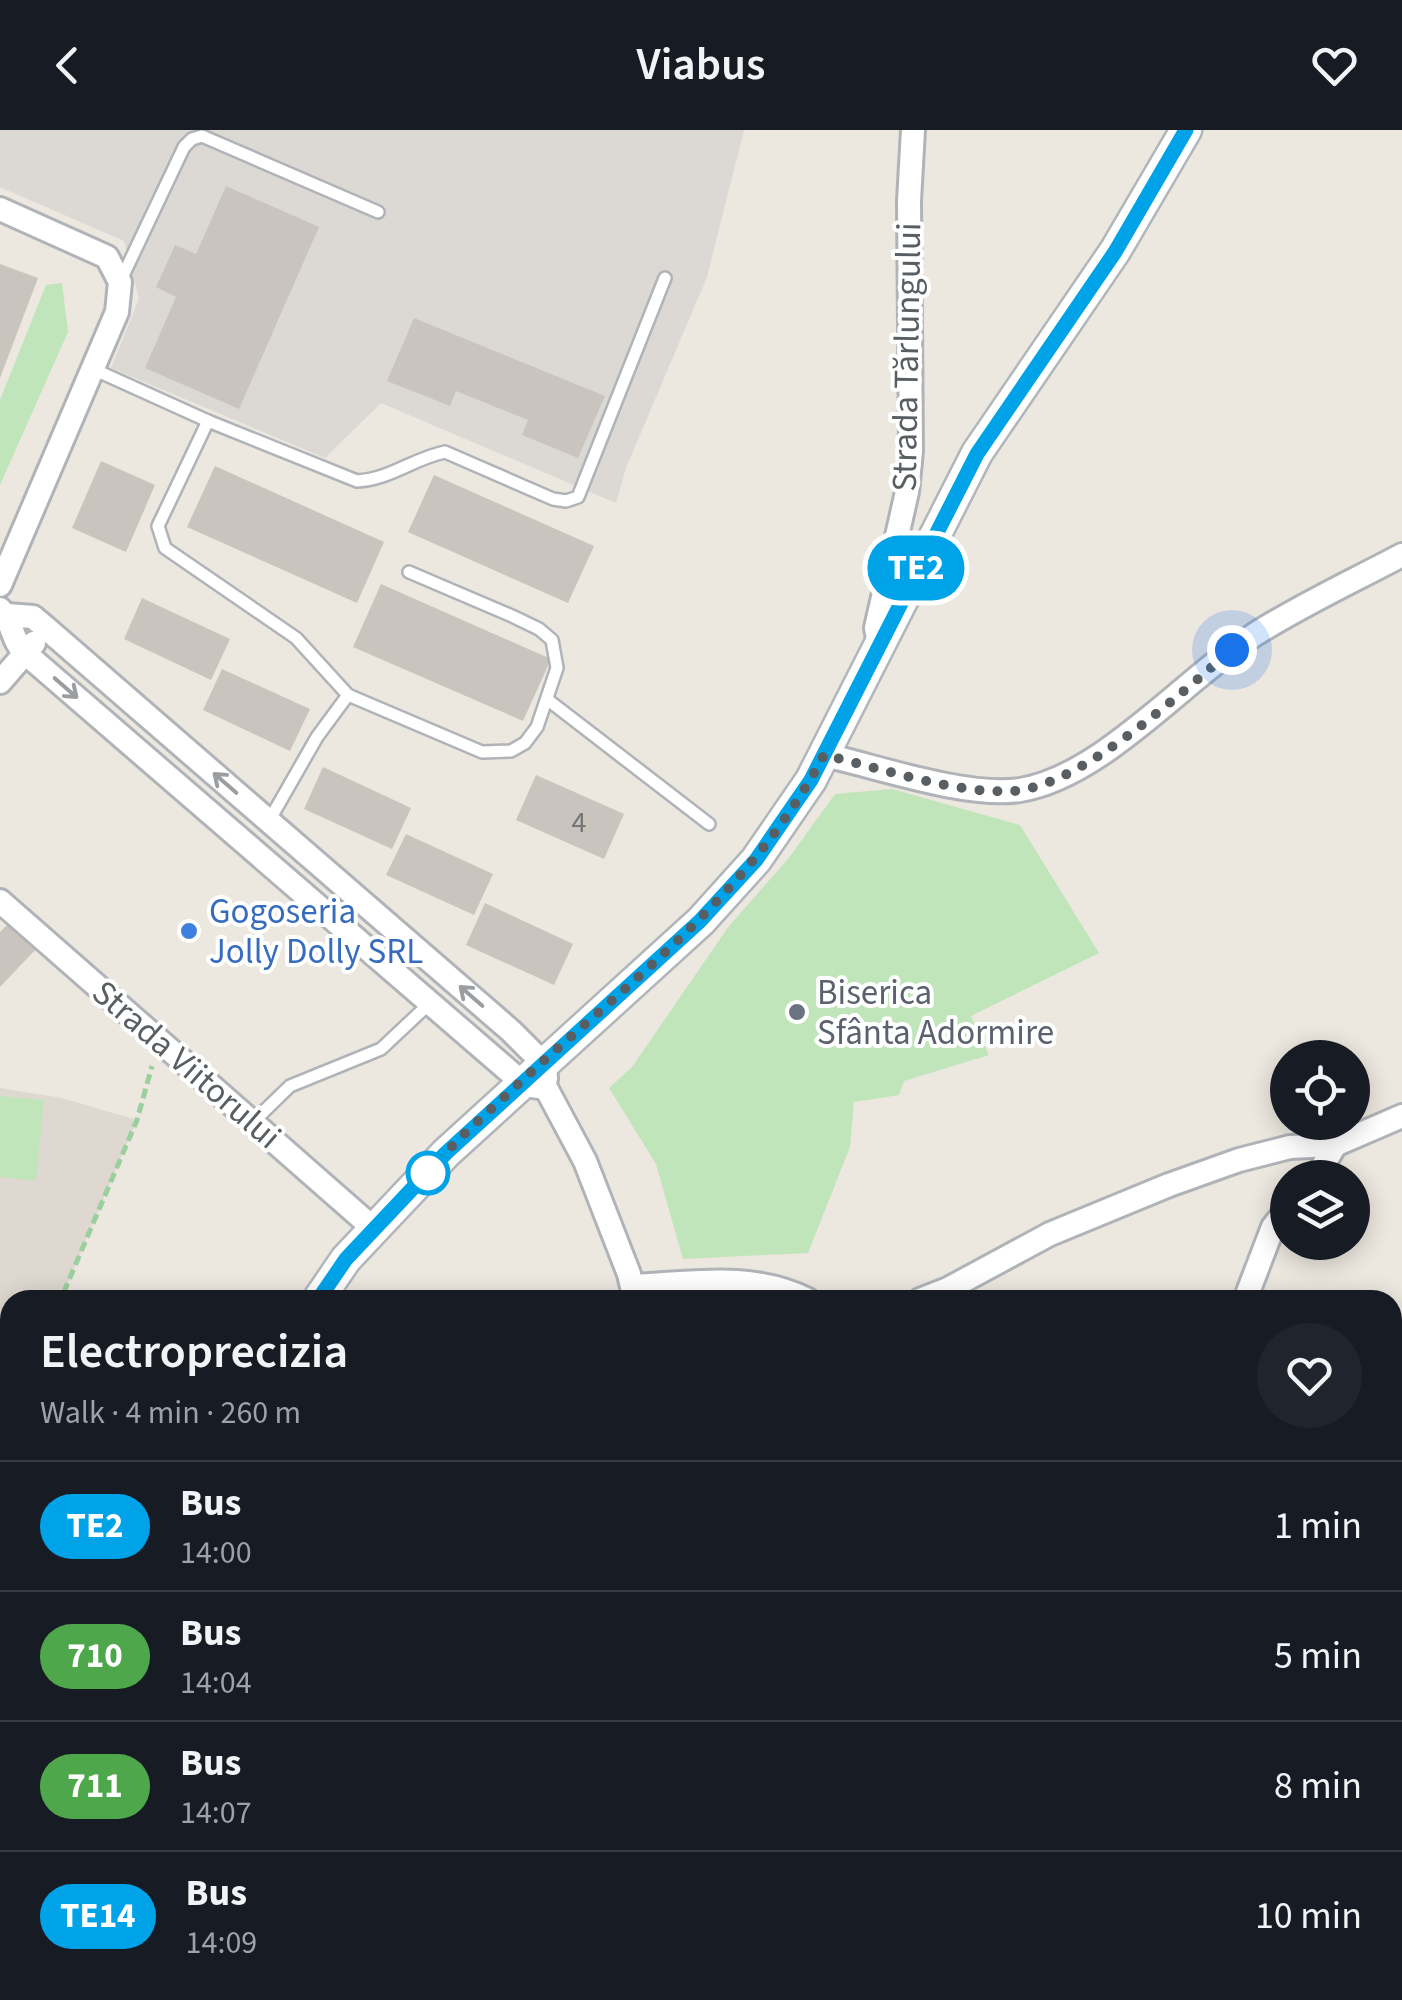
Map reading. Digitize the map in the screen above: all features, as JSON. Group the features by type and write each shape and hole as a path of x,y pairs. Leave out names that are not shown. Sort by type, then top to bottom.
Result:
{"main road":[{"path":"325,1290 373,1228 700,921 733,887 786,818 824,755 977,454 1115,252 1186,130"}],"street":[{"name":"Strada Tărlungului","path":"880,641 876,628 907,492 911,451 909,201 914,130"},
{"path":"0,209 107,257 120,282 118,312 0,585"},
{"path":"824,755 991,791 1040,786 1074,770 1136,728 1256,633 1402,555"},
{"path":"3,612 32,618 46,628 511,1031 585,1161 633,1290"},
{"path":"3,612 15,644 25,653 432,1002 536,1077"},
{"path":"0,682 46,628"},
{"name":"Strada Viitorului","path":"0,901 373,1228"},
{"path":"945,1290 1050,1234 1186,1179 1290,1147 1335,1145 1402,1116"},
{"path":"1326,1160 1335,1145"},
{"path":"1249,1290 1270,1235"},
{"path":"656,1290 731,1280 788,1290"}],"lane":[{"path":"120,282 184,147 202,136 378,212"},
{"path":"92,370 358,481 376,480 426,456 446,452 566,502 578,497 665,278"},
{"path":"208,421 158,526 164,548 296,638 348,694 482,752 511,751 537,727 548,700 557,668 552,640 512,616 409,572"},
{"path":"269,821 317,737 348,694"},
{"path":"548,700 709,824"},
{"path":"252,1122 290,1086 381,1049 432,1002"}],"path":[{"path":"65,1290 137,1120 158,1038"}],"shaded area":[{"path":"0,130 744,130 707,277 626,468 616,503 381,403 325,458 111,368 139,299 124,241 0,187"},
{"path":"0,1088 62,1098 137,1120 65,1290 0,1290"}],"green space":[{"path":"62,283 68,332 0,485 0,400 46,285"},
{"path":"892,789 1020,825 1099,953 971,1016 989,1055 904,1081 899,1095 854,1102 850,1147 808,1253 683,1259 656,1164 609,1088 632,1067 729,926 788,859 835,794"},
{"path":"0,1096 44,1100 36,1181 0,1177"}],"building":[{"path":"226,186 319,227 239,409 145,368 176,297 156,287 175,245 196,254"},
{"path":"0,264 38,278 0,378"},
{"path":"414,318 605,396 578,458 522,435 528,420 456,391 450,406 387,381"},
{"path":"101,461 155,485 126,552 72,528"},
{"path":"215,466 384,542 357,603 187,527"},
{"path":"434,475 594,546 568,603 408,532"},
{"path":"381,584 551,659 523,721 353,647"},
{"path":"142,598 230,639 211,680 124,639"},
{"path":"222,669 310,709 290,751 203,710"},
{"path":"323,767 411,808 392,849 304,809"},
{"path":"536,775 624,814 604,859 516,820"},
{"path":"406,834 493,874 474,915 386,875"},
{"path":"485,903 573,944 554,985 466,945"},
{"path":"10,922 36,949 0,987 0,932"}],"bus line":[{"name":"TE2","path":"325,1290 373,1228 446,1153 700,921 756,860 811,780 977,454 1115,252 1186,130"}],"place":[{"name":"Gogoseria Jolly Dolly SRL","path":"189,931"},
{"name":"Biserica Sfânta Adormire","path":"797,1012"}],"route":[{"path":"428,1173 497,1104 733,887 786,818 824,755 991,791 1040,786 1074,770 1136,728 1232,650"}]}
